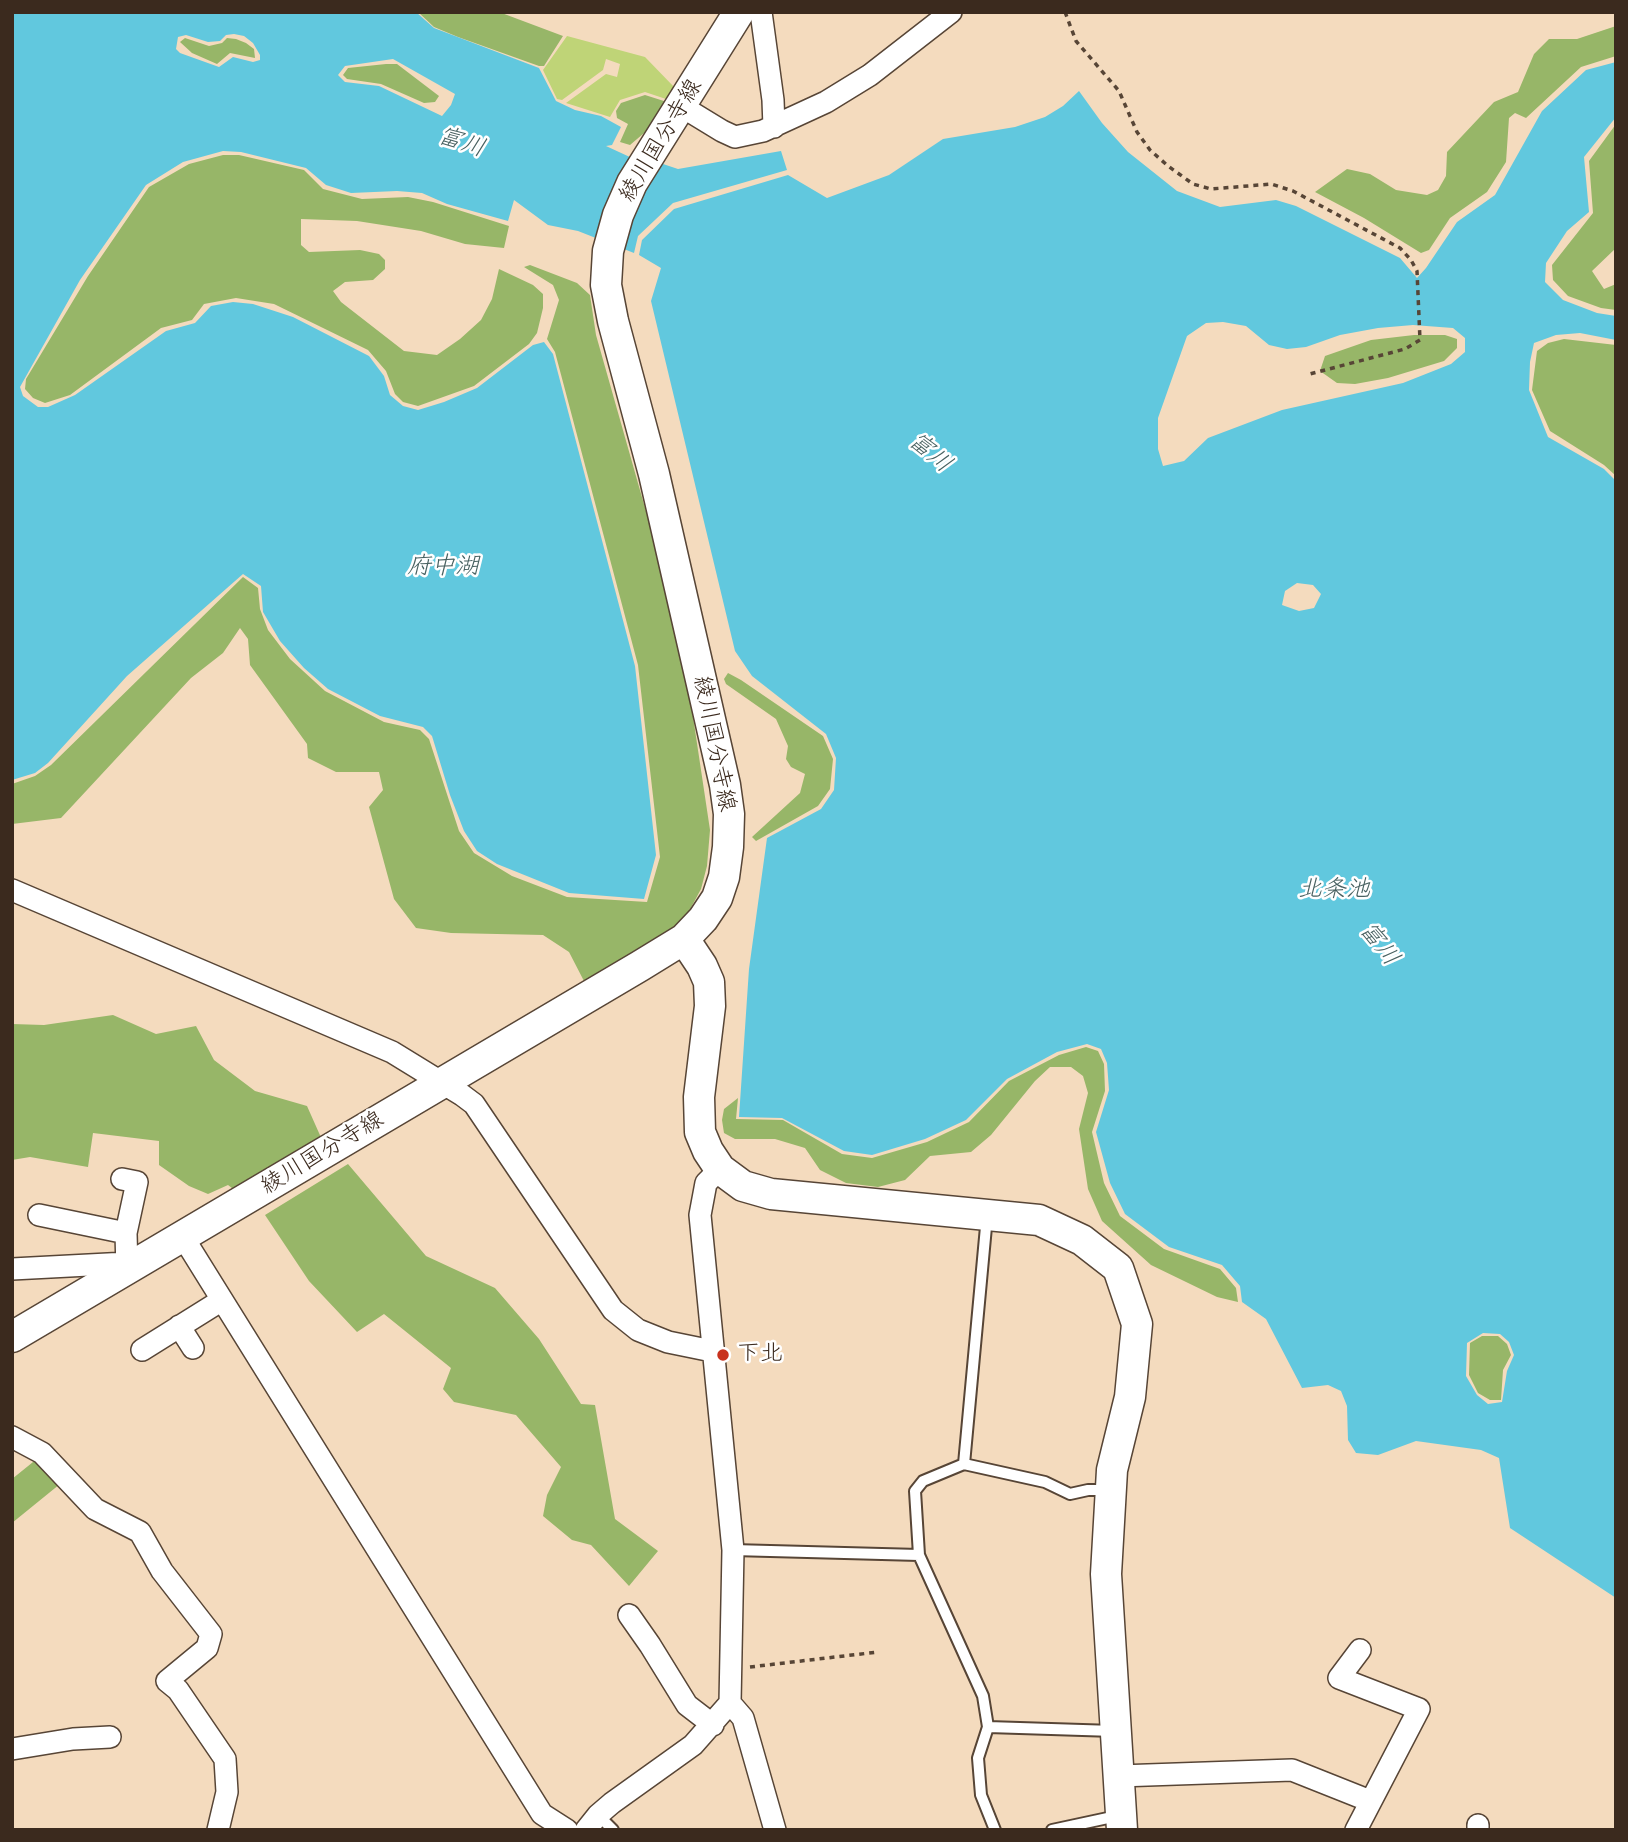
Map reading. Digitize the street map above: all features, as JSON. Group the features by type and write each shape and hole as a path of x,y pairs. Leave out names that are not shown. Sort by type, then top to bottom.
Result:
{"main road":[{"name":"綾川国分寺線","path":"12,1337 127,1266 183,1237 684,939 703,919 717,898 724,877 729,814 725,785 654,474 612,321 606,285 608,251 618,215 632,183 739,12"},
{"path":"684,939 709,982 699,1097 700,1132 720,1169 743,1186 771,1194 1039,1220 1083,1240 1118,1268 1138,1324 1130,1396 1112,1470 1106,1574 1121,1823"}],"street":[{"path":"761,12 774,127"},
{"path":"681,106 735,137 774,127 826,103 870,75 951,12"},
{"path":"12,890 392,1052 474,1104 613,1310 638,1330 668,1342 712,1351"},
{"path":"599,1825 693,1745 730,1703 733,1550 700,1215 706,1183 720,1169"},
{"path":"12,1269 127,1266 126,1233 137,1182 122,1179"},
{"path":"39,1215 126,1233"},
{"path":"183,1237 542,1814 567,1830"},
{"path":"142,1350 222,1300"},
{"path":"180,1326 193,1348"},
{"path":"12,1437 42,1453 95,1509 140,1532 162,1572 211,1634 206,1648 167,1681 178,1690 225,1759 227,1792 218,1830"},
{"path":"629,1615 687,1705 713,1725"},
{"path":"1356,1830 1419,1709 1339,1678 1360,1650"},
{"path":"730,1703 743,1718 775,1830"},
{"path":"12,1749 73,1739 110,1737"},
{"path":"1119,1776 1292,1770 1370,1801"}],"lane":[{"path":"964,1464 987,1214"},
{"path":"995,1830 981,1795 978,1758 988,1727 983,1696 919,1555 915,1491 923,1481 964,1464 1045,1482 1070,1494 1088,1490 1111,1490"},
{"path":"733,1550 919,1555"},
{"path":"988,1727 1116,1731"},
{"path":"1052,1830 1121,1823"}],"path":[{"path":"1065,12 1076,41 1119,91 1138,132 1150,150 1193,184 1211,188 1271,184 1293,191 1400,248 1411,260 1418,276 1420,340 1405,349 1306,375"},
{"path":"731,1669 878,1652"}],"green space":[{"path":"418,12 499,12 563,36 544,66 539,66 434,27"},
{"path":"1616,26 1616,56 1581,67 1526,118 1515,113 1509,118 1506,162 1487,192 1450,218 1429,250 1421,253 1315,192 1347,169 1370,174 1396,190 1427,195 1438,190 1446,176 1447,152 1494,102 1518,92 1534,54 1549,39 1577,39"},
{"path":"567,36 645,57 676,89 669,100 645,92 620,100 610,117 566,103 606,74 617,77 620,64 606,59 603,70 562,100 557,99 543,70"},
{"path":"185,38 209,46 222,43 227,38 236,39 254,49 255,58 230,53 217,64 192,53 180,42"},
{"path":"397,64 439,96 435,102 424,103 381,84 347,79 343,75 348,68"},
{"path":"645,95 667,102 650,128 630,145 620,142 628,124 617,118 616,111 621,103"},
{"path":"1616,124 1616,248 1592,271 1604,289 1616,284 1616,310 1601,308 1568,296 1553,280 1552,265 1593,213 1589,161"},
{"path":"223,155 239,155 304,170 323,189 362,199 408,197 509,226 504,248 465,244 421,231 357,221 301,219 301,245 309,252 360,250 379,254 385,260 385,269 373,280 345,282 333,291 341,302 404,351 437,355 460,339 481,320 492,299 499,269 533,285 543,294 543,308 537,333 529,344 474,386 418,406 403,402 395,394 386,371 368,350 274,304 236,298 204,304 192,320 161,328 70,395 45,403 33,398 25,389 26,379 88,276 149,187 189,164"},
{"path":"530,265 577,283 590,295 596,335 649,522 692,710 710,830 707,866 701,889 687,915 668,935 585,983 569,952 543,935 451,933 416,928 394,899 369,807 383,790 379,772 336,772 308,758 307,744 250,665 248,639 240,628 223,653 191,678 61,818 12,824 12,784 35,776 51,765 243,577 258,588 260,609 268,630 290,659 325,691 384,722 420,730 429,739 459,831 474,853 512,876 567,897 647,902 660,857 638,665 555,352 547,339 559,300 553,285 524,267"},
{"path":"1445,335 1457,339 1457,348 1444,361 1388,378 1355,384 1337,383 1320,371 1325,356 1371,340"},
{"path":"1564,339 1616,345 1616,476 1604,465 1550,431 1532,390 1537,351 1548,343"},
{"path":"728,673 823,736 833,759 830,789 818,806 756,841 752,837 800,793 805,774 791,767 786,759 788,746 776,719 726,684 724,679"},
{"path":"113,1015 156,1034 196,1026 214,1060 255,1091 307,1106 323,1142 237,1192 228,1185 208,1194 189,1186 159,1165 159,1141 93,1133 88,1167 30,1157 12,1160 12,1024 44,1025"},
{"path":"1086,1047 1098,1051 1104,1064 1105,1091 1092,1132 1104,1183 1120,1216 1164,1249 1220,1269 1236,1288 1238,1302 1217,1297 1151,1265 1102,1221 1088,1189 1079,1129 1088,1093 1083,1076 1071,1067 1050,1067 1035,1081 991,1135 971,1152 930,1156 905,1180 878,1187 846,1183 820,1170 805,1148 775,1139 735,1139 724,1133 724,1109 738,1098 736,1119 783,1120 842,1154 872,1158 927,1142 969,1122 1009,1081 1059,1055"},
{"path":"348,1164 426,1256 495,1288 539,1339 581,1404 595,1405 615,1519 658,1551 629,1586 591,1545 572,1540 543,1516 547,1495 561,1467 516,1415 454,1402 443,1389 451,1368 384,1314 357,1332 309,1281 265,1215"},
{"path":"1482,1336 1498,1336 1507,1344 1511,1355 1503,1370 1501,1400 1490,1400 1478,1393 1469,1375 1470,1343"},
{"path":"38,1458 60,1484 12,1523 12,1479"}],"water":[{"name":"府中湖","path":"12,12 416,12 434,28 539,68 556,101 575,110 601,116 621,127 612,145 606,146 632,158 678,169 781,151 787,170 673,203 638,236 634,253 578,231 548,225 514,200 508,221 447,204 422,193 351,193 326,185 306,168 241,152 223,151 183,162 146,185 80,280 20,387 23,396 38,407 48,407 75,395 166,331 195,323 211,306 233,302 253,304 293,317 369,356 384,376 390,395 403,406 418,410 477,388 533,345 544,342 553,354 635,666 656,855 644,899 569,893 497,864 477,851 464,831 432,736 423,727 380,716 328,689 304,668 280,641 263,612 261,586 243,574 127,676 48,763 35,773 12,780","holes":["186,35 208,42 220,41 226,35 244,36 253,43 260,60 253,62 233,57 219,67 180,53 176,49 178,37","393,59 455,94 451,105 442,116 379,86 345,82 338,75 345,66"]},
{"name":"北条池","path":"1616,62 1616,117 1584,157 1589,212 1567,231 1546,263 1545,282 1563,300 1597,313 1616,316 1616,340 1580,333 1556,335 1534,343 1529,390 1548,437 1604,469 1616,481 1616,1598 1510,1528 1499,1458 1481,1450 1416,1441 1378,1455 1356,1453 1348,1440 1347,1406 1341,1391 1328,1385 1302,1388 1266,1319 1242,1302 1240,1286 1222,1265 1169,1247 1125,1214 1110,1183 1096,1132 1109,1090 1107,1063 1101,1049 1087,1044 1057,1052 1007,1079 966,1120 925,1139 872,1155 844,1151 782,1118 739,1117 749,969 767,838 821,809 834,790 836,758 826,734 752,676 735,651 651,301 661,268 639,255 642,240 674,209 788,175 827,198 889,175 943,139 1015,127 1045,117 1063,106 1079,91 1102,123 1128,152 1177,191 1220,207 1276,200 1296,206 1400,258 1417,278 1457,222 1495,195 1542,111 1586,70","holes":["1223,322 1246,326 1269,345 1287,349 1306,347 1340,335 1378,328 1413,325 1453,328 1465,338 1465,352 1451,364 1403,383 1282,410 1208,438 1184,461 1163,466 1158,449 1158,418 1187,336 1206,323","1297,583 1313,585 1321,594 1314,608 1299,611 1282,605 1285,591","1483,1333 1500,1334 1509,1342 1514,1355 1507,1371 1502,1402 1488,1404 1477,1395 1466,1376 1467,1343"]}],"place":[{"name":"下北","path":"723,1355"}],"water label":[{"name":"富川","path":"461,144"},
{"name":"富川","path":"929,454"},
{"name":"富川","path":"1378,945"}]}
